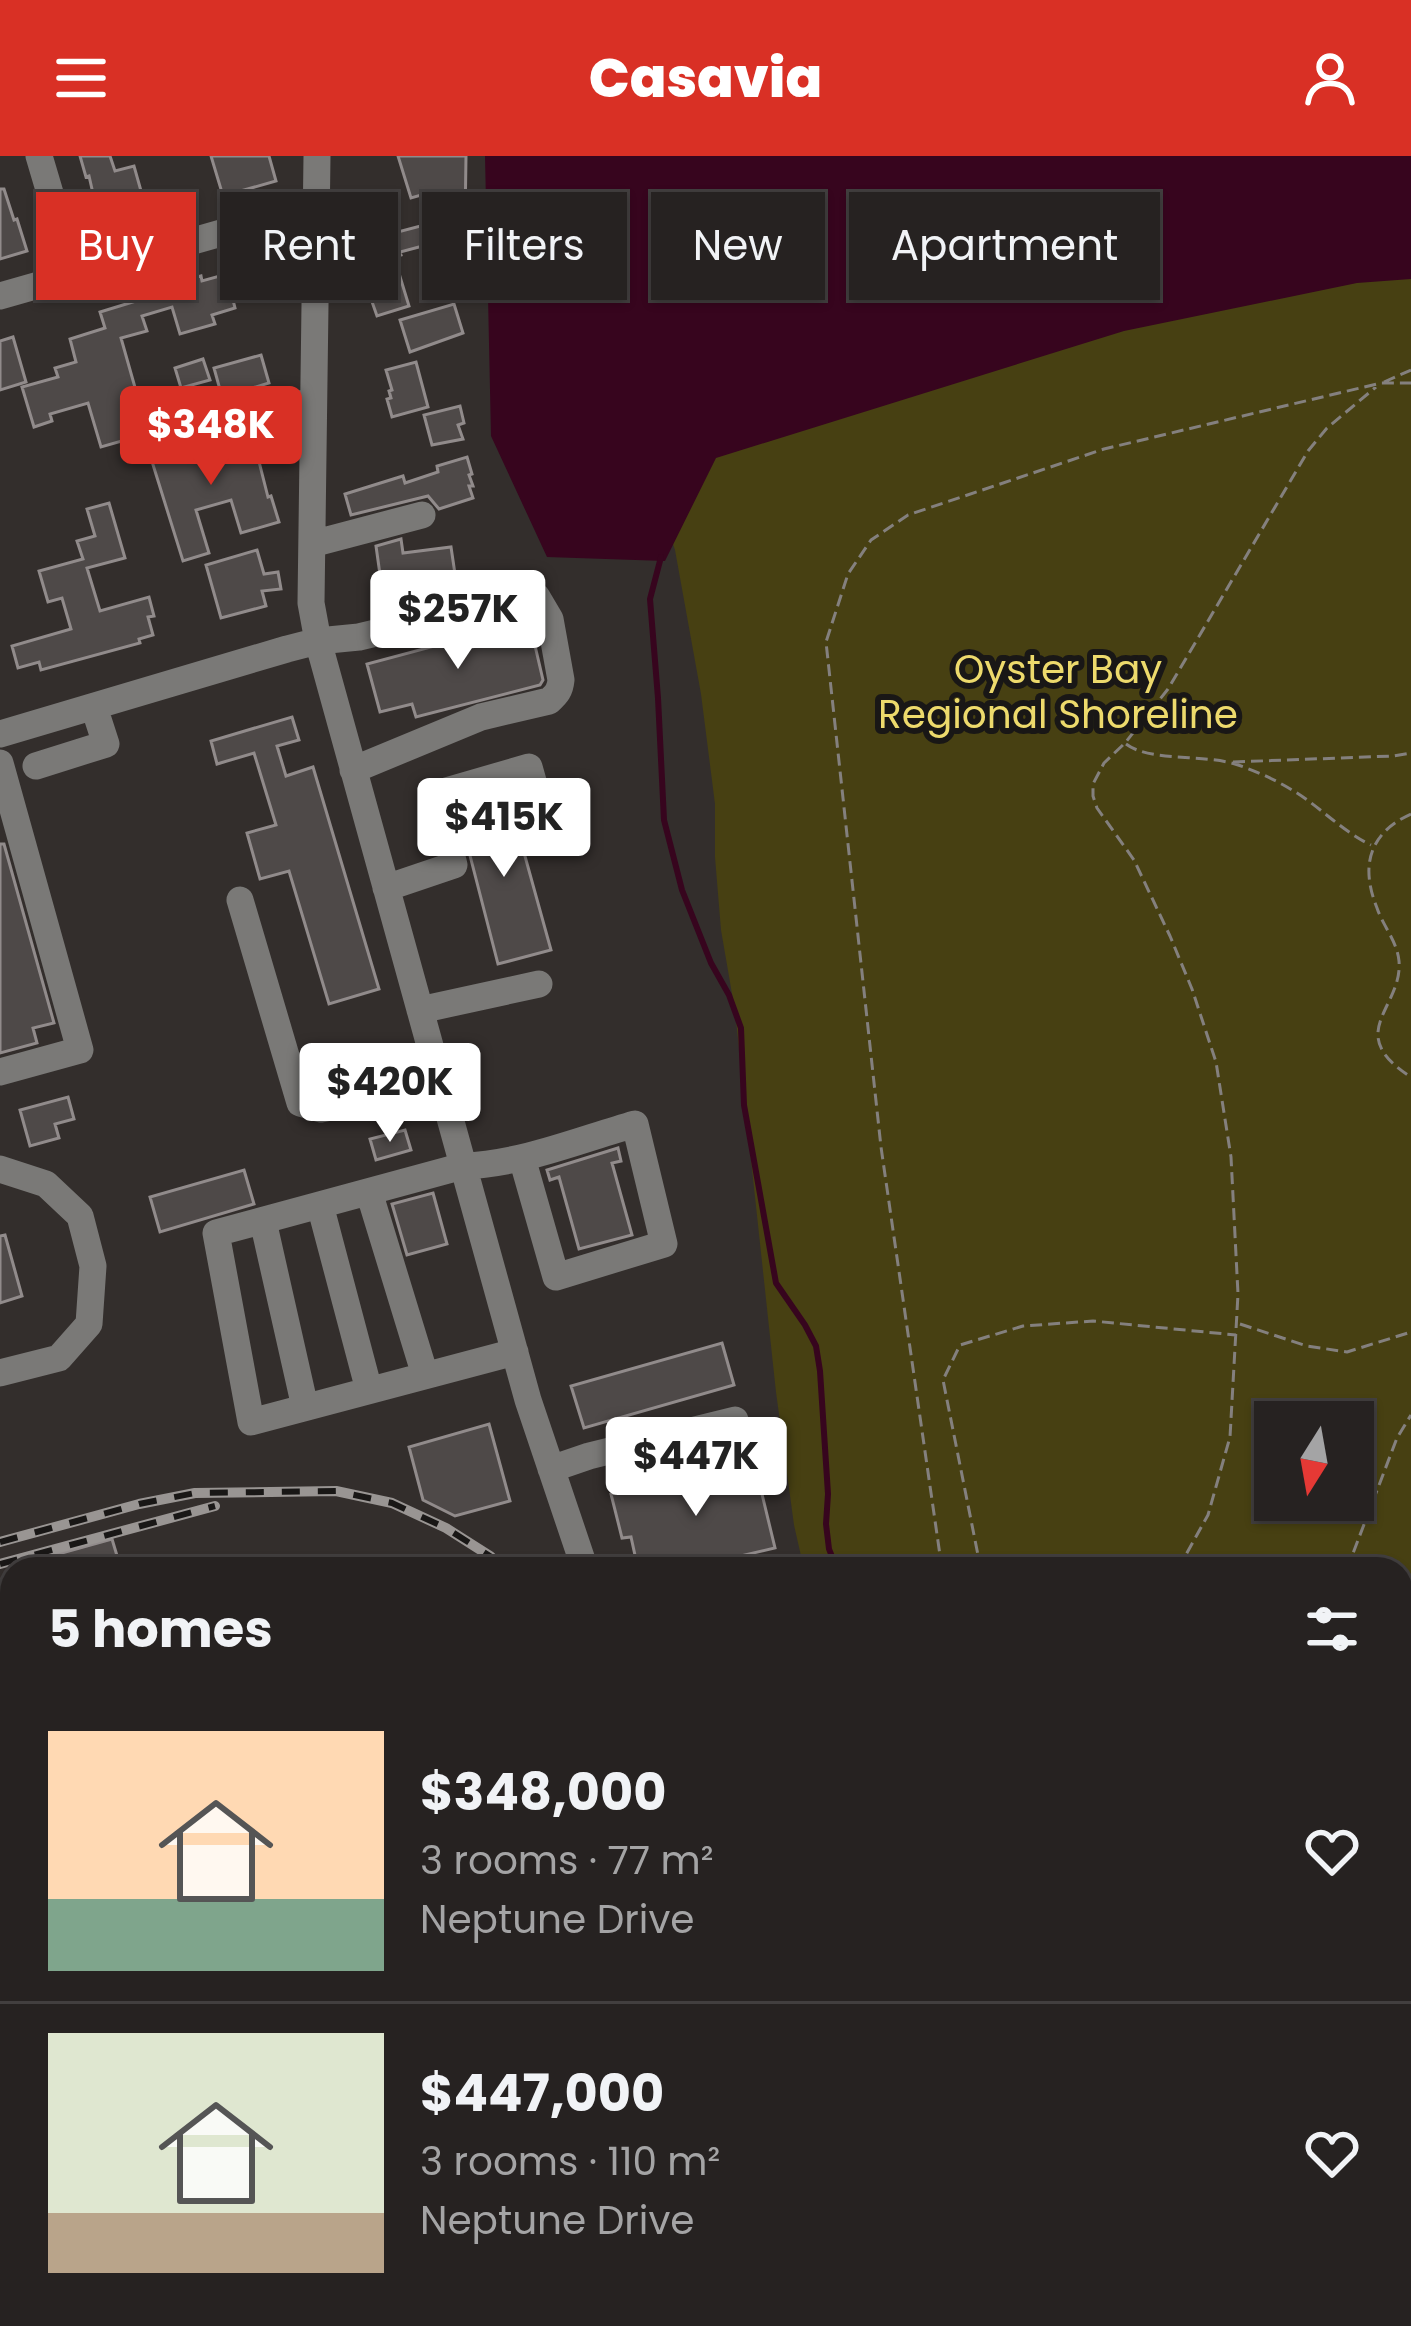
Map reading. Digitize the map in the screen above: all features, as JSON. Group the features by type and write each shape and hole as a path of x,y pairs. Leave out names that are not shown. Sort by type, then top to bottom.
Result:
{"street":[{"path":"39,156 50,192"},
{"path":"316,192 317,156"},
{"path":"0,296 36,285"},
{"path":"315,300 311,603 318,641 515,1352 581,1557"},
{"path":"181,432 314,401"},
{"path":"312,544 422,515"},
{"path":"0,734 318,641 358,637 463,612 506,594 537,597 550,619 561,680 560,689 549,700 481,717 353,770"},
{"path":"36,766 106,743 94,707"},
{"path":"0,763 80,1050 0,1072"},
{"path":"386,888 454,866 436,794 529,767 542,813"},
{"path":"240,900 300,1103 321,1109 440,1084"},
{"path":"420,1010 539,984"},
{"path":"515,1352 251,1422 216,1233 464,1166 522,1158 635,1124 664,1244 556,1277 522,1158"},
{"path":"0,1169 46,1184 80,1216 93,1266 89,1324 59,1358 0,1373"},
{"path":"369,1192 425,1376"},
{"path":"320,1205 369,1390"},
{"path":"262,1221 305,1407"},
{"path":"551,1469 734,1420"}],"path":[{"path":"940,1557 880,1148 826,642 848,574 871,540 908,515 1104,449 1381,383 1411,370"},
{"path":"1185,1557 1208,1515 1230,1437 1238,1294 1231,1157 1216,1062 1171,936 1134,860 1103,819 1093,796 1097,772 1168,689 1308,451 1327,428 1381,383 1411,383"},
{"path":"1125,743 1146,754 1228,762 1411,753"},
{"path":"1228,762 1287,786 1373,846"},
{"path":"1411,814 1393,824 1373,846 1369,864 1377,911 1396,946 1399,963 1379,1041 1388,1061 1411,1077"},
{"path":"979,1557 943,1380 960,1345 1023,1326 1093,1322 1236,1335"},
{"path":"1237,1323 1307,1346 1347,1352 1411,1332"},
{"path":"1351,1557 1396,1438 1411,1415"}],"green space":[{"name":"Oyster Bay Regional Shoreline","path":"1411,257 1411,1557 801,1557 776,1392 735,1011 721,930 715,804 675,550 652,481 662,447"}],"shaded area":[{"path":"485,156 1411,156 1411,279 1357,283 1124,331 716,458 665,561 547,557 491,436 488,300 627,300 627,192 486,192"}],"building":[{"path":"80,156 110,156 115,171 134,166 141,192 93,192"},
{"path":"211,156 269,156 276,181 222,192"},
{"path":"398,156 466,156 465,192 422,192 411,198"},
{"path":"0,189 4,189 27,251 0,259"},
{"path":"422,226 422,246 398,256 398,232"},
{"path":"398,270 409,306 377,316 371,300 398,300"},
{"path":"201,276 202,281 220,276 220,300 233,300 235,308 212,315 215,324 180,334 172,307 142,316 147,331 121,338 138,398 126,401 136,437 101,447 88,403 50,414 52,421 34,427 22,387 58,377 55,368 76,362 70,339 105,328 100,312 139,300 196,300 196,277"},
{"path":"454,304 463,333 410,352 400,320"},
{"path":"13,337 26,382 0,390 0,341"},
{"path":"261,355 269,383 222,397 214,368"},
{"path":"203,359 210,380 181,388 175,368"},
{"path":"416,362 428,407 392,417 386,370"},
{"path":"460,406 464,423 458,425 463,439 432,445 424,415"},
{"path":"163,434 180,459 218,448 217,442 253,438 279,522 241,533 231,500 196,510 209,553 183,561 145,439"},
{"path":"467,457 473,498 439,509 428,496 351,515 345,494 403,476 405,483"},
{"path":"109,503 125,558 87,568 100,611 149,597 153,635 139,639 140,643 41,670 39,662 18,668 12,646 71,629 62,598 48,602 39,571 83,559 77,541 95,536 87,509"},
{"path":"401,539 403,553 451,547 455,574 445,575 447,586 383,596 376,546"},
{"path":"257,550 264,574 278,572 281,589 262,591 266,606 221,618 206,565"},
{"path":"529,620 543,680 540,685 416,717 412,704 380,712 367,664 453,641 456,652 486,643 483,633"},
{"path":"292,717 299,740 277,746 286,776 313,767 379,989 329,1004 289,871 260,879 247,833 276,825 254,753 217,764 211,741"},
{"path":"508,795 551,950 498,964 458,809"},
{"path":"0,844 4,844 54,1023 33,1028 37,1043 0,1053"},
{"path":"68,1097 74,1119 55,1124 59,1138 30,1146 20,1110"},
{"path":"405,1130 411,1150 376,1160 370,1139"},
{"path":"618,1148 621,1161 612,1163 632,1235 579,1249 559,1177 550,1180 547,1170"},
{"path":"244,1170 254,1204 160,1232 150,1197"},
{"path":"433,1193 447,1244 407,1255 392,1204"},
{"path":"5,1235 22,1296 0,1303 0,1236"},
{"path":"722,1343 734,1385 584,1428 571,1386"},
{"path":"489,1424 510,1501 455,1516 423,1500 409,1447"},
{"path":"754,1461 775,1548 736,1557 635,1557 631,1537 622,1538 611,1494"},
{"path":"112,1539 117,1557 47,1557"}],"waterway":[{"path":"661,557 650,599 664,820 682,890 741,1028 744,1105 776,1283 816,1346 828,1494 826,1524 832,1557"}],"railway":[{"path":"0,1542 195,1493 336,1491 392,1503 446,1528 491,1557"},
{"path":"26,1557 215,1506"}]}
